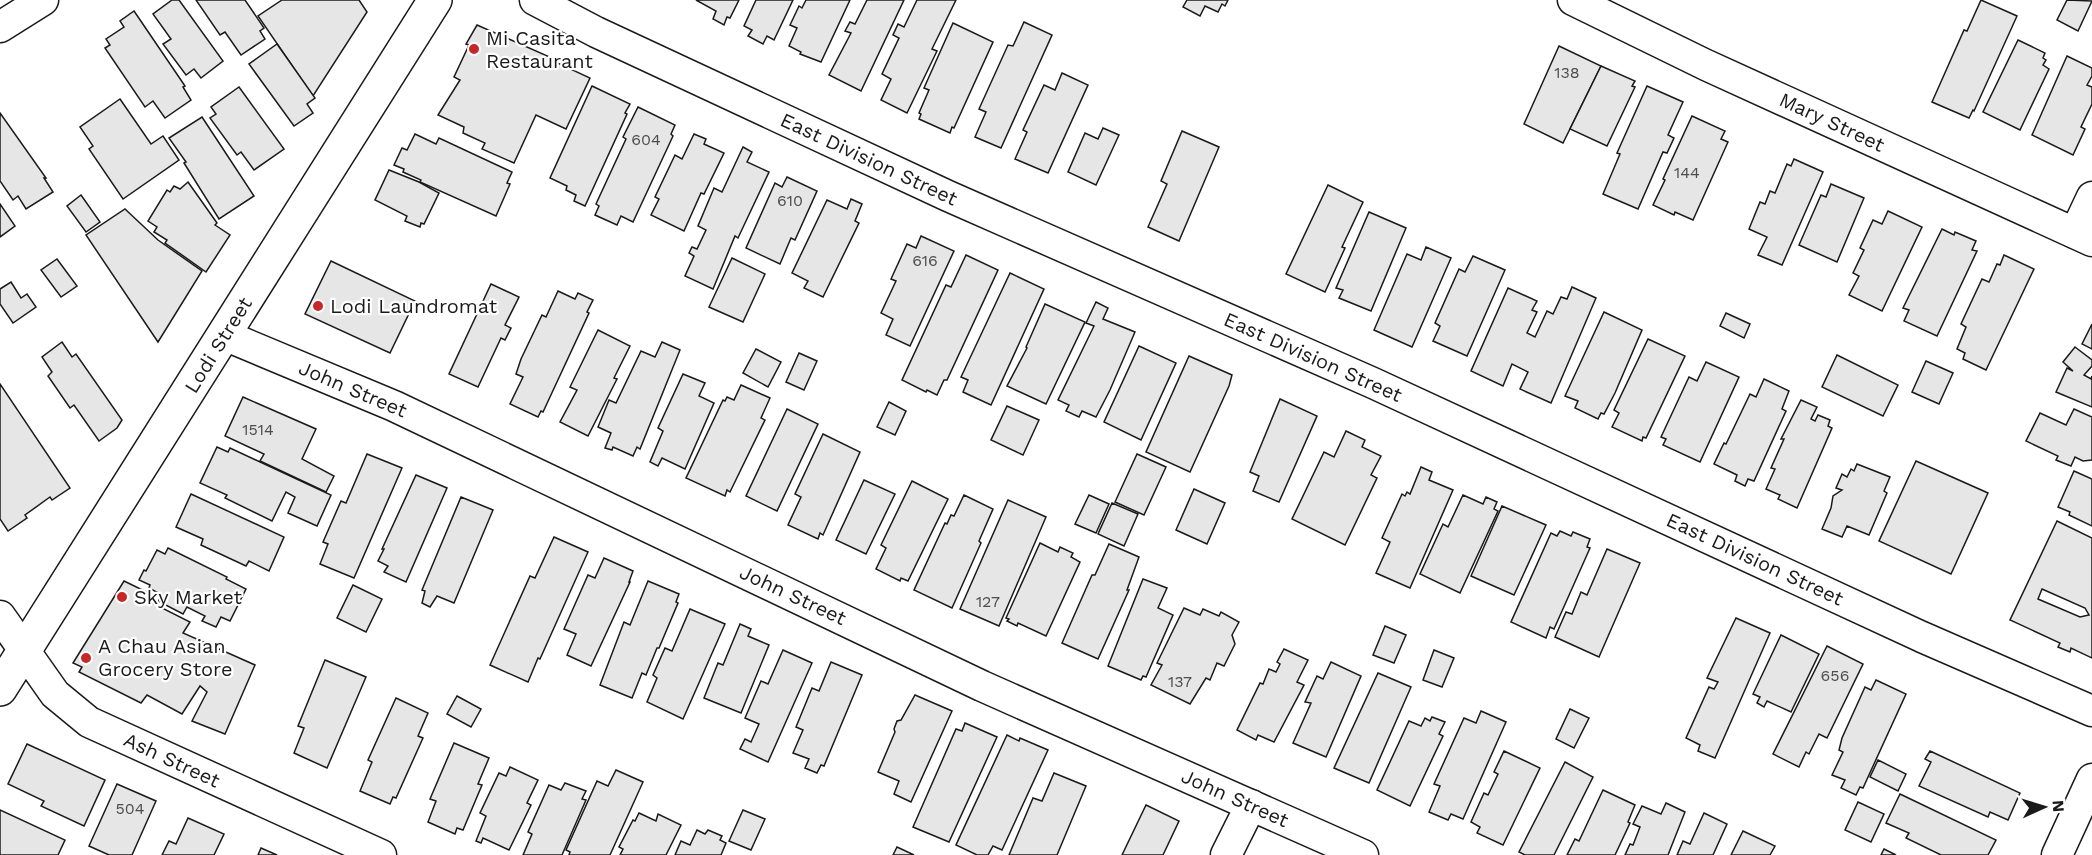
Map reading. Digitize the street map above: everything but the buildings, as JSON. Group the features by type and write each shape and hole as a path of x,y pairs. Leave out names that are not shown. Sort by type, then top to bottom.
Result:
{"street":[{"path":"0,27 43,0"},
{"name":"Lodi Street","path":"0,689 435,0"},
{"name":"East Division Street","path":"535,0 596,32 948,196 1373,383 1922,637 2092,711"},
{"name":"Mary Street","path":"1573,0 1707,65 2083,237"},
{"path":"2083,237 2092,197"},
{"name":"John Street","path":"224,335 394,406 982,686 1363,855"},
{"name":"Ash Street","path":"0,616 55,694 89,722 340,847 381,855"},
{"path":"2056,855 2092,779"},
{"path":"1226,855 1251,805"}],"place":[{"name":"Mi Casita Restaurant","path":"474,49"},
{"name":"Lodi Laundromat","path":"318,306"},
{"name":"Sky Market","path":"122,597"},
{"name":"A Chau Asian Grocery Store","path":"86,658"}]}
